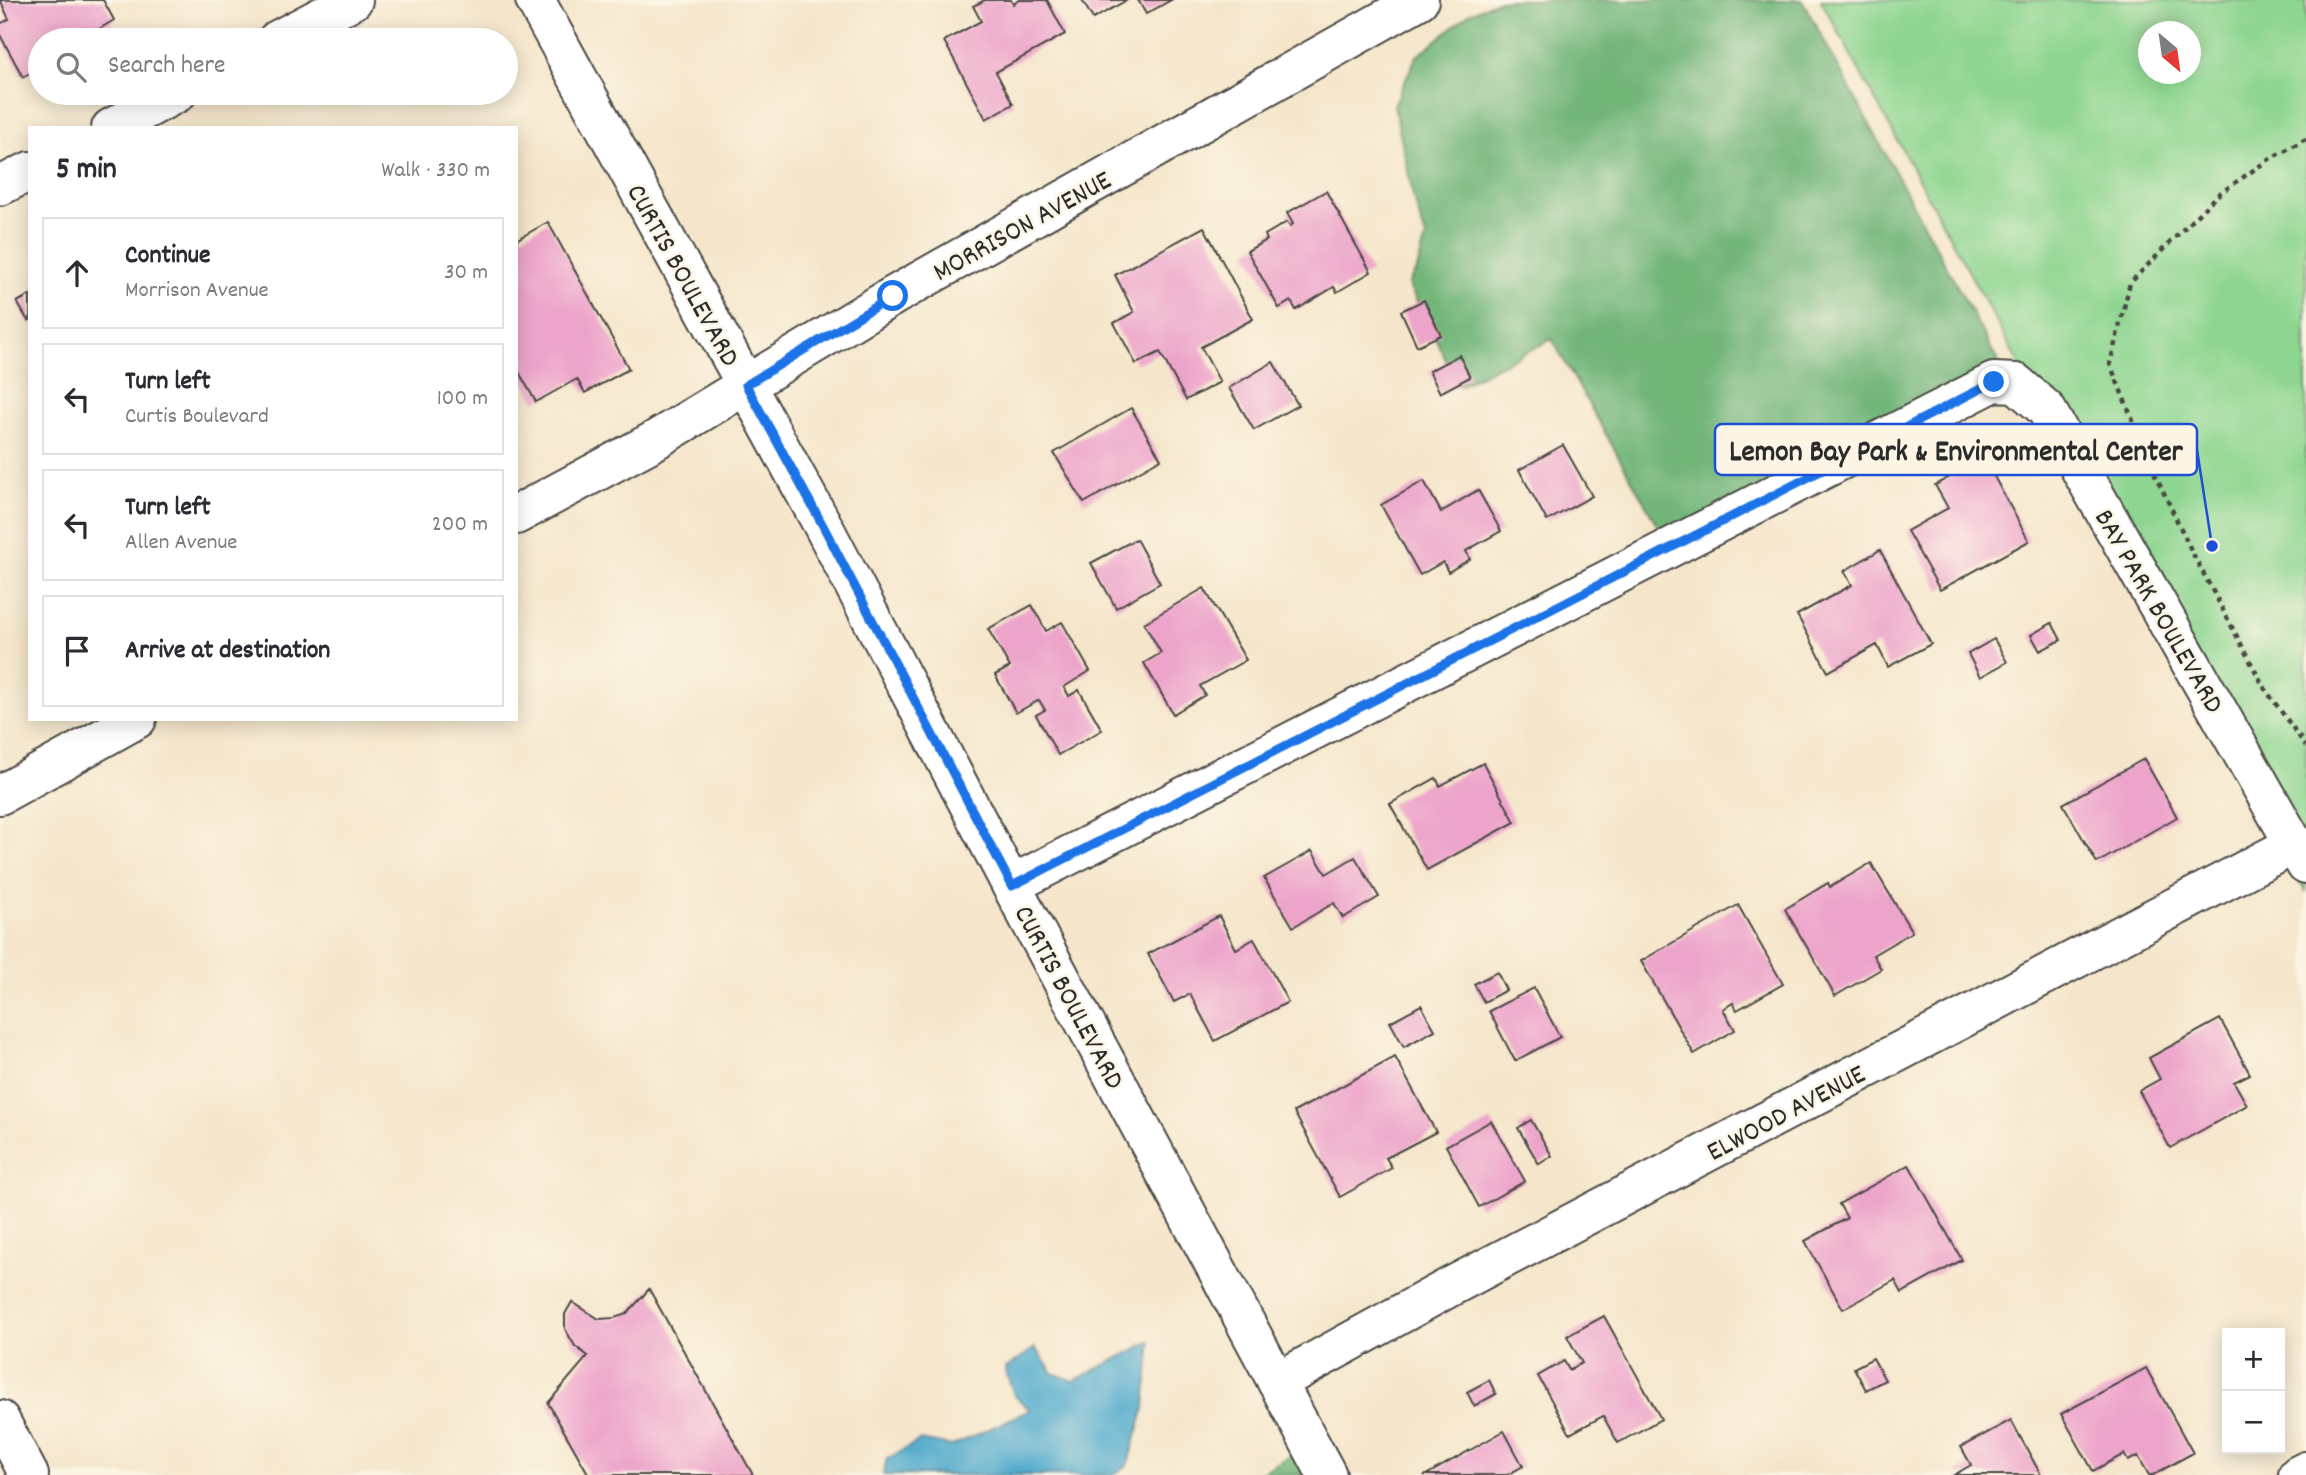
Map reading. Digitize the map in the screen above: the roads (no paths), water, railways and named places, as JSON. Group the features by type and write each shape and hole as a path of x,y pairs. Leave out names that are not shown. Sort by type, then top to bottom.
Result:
{"street":[{"path":"300,28 354,0"},
{"name":"CURTIS BOULEVARD","path":"535,0 821,522 1327,1475"},
{"name":"MORRISON AVENUE","path":"518,513 652,442 893,296 1419,0"},
{"path":"115,126 154,105"},
{"path":"0,186 28,172"},
{"name":"BAY PARK BOULEVARD","path":"1012,886 1994,382 2016,383 2046,409 2300,854"},
{"path":"0,795 133,721"},
{"name":"ELWOOD AVENUE","path":"1276,1382 1448,1288 2300,854"},
{"path":"0,1420 29,1475"},
{"path":"2298,1475 2306,1471"}],"water":[{"path":"1151,1341 1145,1408 1127,1466 1112,1475 883,1475 887,1459 921,1440 952,1446 1030,1410 1014,1395 1005,1369 1035,1348 1053,1373 1074,1381"}],"place":[{"name":"Lemon Bay Park & Environmental Center","path":"2212,546"}]}
